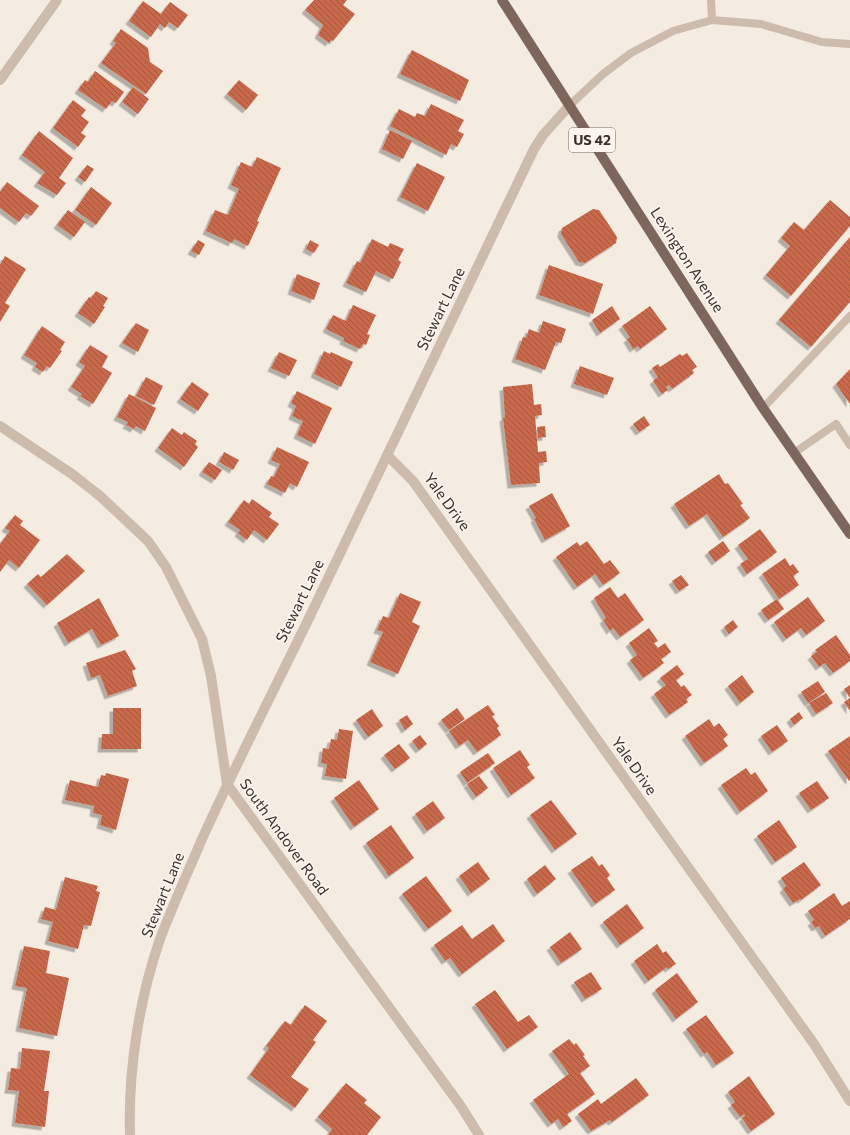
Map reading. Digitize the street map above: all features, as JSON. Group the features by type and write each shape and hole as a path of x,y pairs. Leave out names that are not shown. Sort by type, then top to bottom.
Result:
{"main road":[{"name":"Lexington Avenue","path":"502,0 763,408 850,534"}],"street":[{"path":"0,80 57,0"},
{"name":"Stewart Lane","path":"130,1135 131,1089 138,1027 147,985 160,939 227,784 534,149 543,135 570,105"},
{"name":"South Andover Road","path":"0,426 72,474 100,496 148,541 166,567 202,638 211,676 227,784 460,1105 479,1135"},
{"name":"Yale Drive","path":"387,455 413,480 814,1044 850,1101"}],"lane":[{"path":"711,0 712,20"},
{"path":"570,105 603,74 631,53 673,31 712,20 761,24 822,42 850,44"},
{"path":"763,408 850,316"},
{"path":"794,453 836,424 850,445"}],"building":[{"path":"314,0 347,0 343,5 355,14 333,41 331,40 329,43 318,35 323,25 305,10"},
{"path":"143,1 161,14 170,2 188,15 178,28 169,22 165,28 160,24 151,37 129,21"},
{"path":"121,29 148,48 150,62 163,71 146,94 101,63 116,43 113,41"},
{"path":"412,50 469,80 460,101 400,74"},
{"path":"95,71 124,92 116,103 112,101 106,109 78,90 85,80 88,82"},
{"path":"239,80 258,95 246,110 227,94"},
{"path":"133,87 149,99 138,114 122,102"},
{"path":"73,100 86,110 81,116 89,122 81,133 86,136 78,147 53,128"},
{"path":"431,104 464,120 458,131 464,134 457,147 451,144 446,155 390,126 399,109 415,117 417,113 425,116"},
{"path":"390,130 412,141 403,159 382,149"},
{"path":"39,131 73,158 59,178 66,183 57,195 37,183 45,172 22,155"},
{"path":"257,157 281,168 257,221 259,222 248,246 234,239 232,243 206,231 215,210 228,215 239,189 231,185 241,162 252,167"},
{"path":"417,163 445,177 428,211 400,197"},
{"path":"87,165 94,169 85,182 78,177"},
{"path":"7,182 39,206 31,216 26,213 19,222 0,208 0,192"},
{"path":"91,187 112,203 96,225 75,210"},
{"path":"830,200 850,217 850,226 791,296 766,275 790,246 781,238 794,222 804,230"},
{"path":"593,209 599,210 617,237 616,243 585,263 579,262 561,234 562,228"},
{"path":"68,210 85,222 74,237 57,225"},
{"path":"850,237 850,302 811,347 779,320"},
{"path":"372,239 388,247 390,243 404,249 398,260 401,262 393,279 376,271 366,292 346,283 357,261 360,263"},
{"path":"198,240 205,244 199,255 191,251"},
{"path":"310,240 319,245 314,253 306,249"},
{"path":"5,256 26,269 5,303 10,306 0,322 0,265"},
{"path":"549,265 603,284 593,314 539,295"},
{"path":"297,274 320,283 314,300 291,291"},
{"path":"96,291 108,298 103,306 105,307 94,324 78,313 89,297 91,298"},
{"path":"353,305 376,315 367,334 370,335 366,345 363,344 360,349 343,341 344,338 326,329 333,315 346,321"},
{"path":"612,306 620,319 600,333 592,320"},
{"path":"650,306 667,329 640,349 638,346 633,349 627,339 630,337 622,326"},
{"path":"543,321 566,329 561,343 556,342 545,370 515,359 523,337 526,338 529,329 539,333"},
{"path":"136,323 149,330 138,352 122,343"},
{"path":"42,326 65,342 60,350 62,351 50,368 47,366 43,372 35,367 37,363 24,355"},
{"path":"90,345 108,356 102,367 112,373 93,404 80,396 82,394 71,387 85,366 79,362"},
{"path":"324,351 330,354 331,352 353,362 341,387 314,374"},
{"path":"279,352 297,360 289,376 271,368"},
{"path":"687,353 697,367 692,370 694,373 672,389 669,385 666,387 668,390 662,394 653,381 658,377 652,368 658,364 660,367 680,354 682,356"},
{"path":"580,366 614,378 607,395 574,384"},
{"path":"850,369 850,404 836,384"},
{"path":"146,377 163,386 154,405 136,396"},
{"path":"192,382 209,394 198,411 180,399"},
{"path":"532,384 534,405 541,404 542,415 535,416 538,452 546,451 547,462 539,463 540,483 511,485 503,418 505,417 503,387"},
{"path":"297,391 332,408 315,444 297,435 303,421 292,416 296,406 291,403"},
{"path":"129,394 156,408 145,431 136,426 134,429 126,425 128,422 117,417"},
{"path":"644,416 650,425 639,432 633,424"},
{"path":"545,426 546,437 538,438 537,427"},
{"path":"172,428 182,435 184,432 197,441 195,444 198,447 184,467 158,448"},
{"path":"277,447 309,462 297,487 290,483 285,493 267,484 271,476 274,477 280,464 271,460"},
{"path":"224,452 239,460 233,470 219,462"},
{"path":"209,462 222,470 215,480 202,472"},
{"path":"719,474 725,484 728,483 743,504 740,505 750,518 723,537 707,514 689,526 674,504"},
{"path":"552,493 570,526 545,540 534,519 536,518 529,506"},
{"path":"252,499 272,513 269,517 279,524 267,540 254,530 247,540 238,533 240,530 228,522 244,500 249,504"},
{"path":"15,515 23,521 20,525 40,540 19,568 9,560 0,572 0,544 10,531 5,528"},
{"path":"760,529 777,552 747,574 740,564 748,559 738,545"},
{"path":"587,541 604,564 610,560 620,573 603,585 595,574 577,587 556,557 577,542 580,546"},
{"path":"723,541 730,551 715,562 708,552"},
{"path":"67,554 85,571 47,605 27,584 38,574 41,577"},
{"path":"785,558 790,566 793,564 799,572 793,576 799,585 779,599 762,574"},
{"path":"681,575 689,585 679,591 672,581"},
{"path":"610,587 618,598 625,593 644,620 620,637 613,628 610,631 603,620 606,618 594,598"},
{"path":"400,593 421,602 412,622 420,626 398,674 370,662 383,632 377,630 383,616 389,618"},
{"path":"808,597 825,621 806,635 801,628 786,639 774,622"},
{"path":"99,598 119,636 101,645 92,629 68,643 57,623"},
{"path":"777,599 784,609 768,620 761,610"},
{"path":"733,620 738,627 729,634 724,627"},
{"path":"649,628 658,641 654,643 658,648 665,643 671,652 661,659 664,663 643,678 630,660 637,655 629,643"},
{"path":"836,635 850,655 850,661 833,673 825,663 819,667 811,656 817,652 815,650"},
{"path":"125,650 136,669 132,671 137,686 108,696 100,675 91,678 86,663"},
{"path":"677,665 684,674 676,680 681,687 684,685 692,695 686,699 688,702 669,715 654,694 666,685 660,678"},
{"path":"742,675 754,692 740,703 728,686"},
{"path":"818,681 825,692 808,703 801,692"},
{"path":"850,685 850,698 844,689"},
{"path":"826,693 833,703 816,714 809,703"},
{"path":"850,698 850,711 844,702"},
{"path":"488,705 495,715 492,716 499,726 497,728 501,735 477,752 468,740 459,746 449,731"},
{"path":"113,708 141,708 141,749 101,749 102,734 113,734"},
{"path":"457,708 465,719 449,730 441,720"},
{"path":"372,709 383,726 368,737 356,720"},
{"path":"799,712 803,718 794,725 790,719"},
{"path":"407,715 413,724 405,730 399,720"},
{"path":"709,719 714,727 719,723 728,735 723,739 728,746 704,763 685,736"},
{"path":"777,725 788,741 772,752 761,736"},
{"path":"339,729 353,731 346,779 325,776 327,764 321,763 323,748 329,749 331,739 337,740"},
{"path":"420,735 427,744 419,750 412,741"},
{"path":"850,736 850,780 849,781 828,751"},
{"path":"399,744 410,758 395,769 384,755"},
{"path":"520,750 530,765 527,767 535,778 511,795 493,768"},
{"path":"488,753 495,763 467,783 460,772"},
{"path":"746,768 751,775 755,772 768,791 740,812 721,785"},
{"path":"106,773 129,779 116,830 100,825 102,815 93,813 94,806 65,800 70,780 98,787 101,775 105,776"},
{"path":"479,776 488,788 476,797 467,784"},
{"path":"359,780 379,809 354,827 334,798"},
{"path":"817,781 829,798 811,810 799,793"},
{"path":"551,800 577,834 555,850 530,815"},
{"path":"433,801 445,818 427,831 415,814"},
{"path":"779,820 797,847 775,862 757,836"},
{"path":"391,825 414,858 389,876 366,843"},
{"path":"592,856 599,866 602,864 610,875 607,878 615,890 595,904 571,870"},
{"path":"478,862 490,879 471,893 459,876"},
{"path":"804,862 821,885 801,900 800,899 793,903 783,889 786,886 781,878"},
{"path":"545,865 556,879 537,894 527,879"},
{"path":"426,876 452,911 428,929 402,894"},
{"path":"65,877 98,886 96,891 100,892 91,926 84,925 78,949 48,941 53,922 41,919 45,907 56,910"},
{"path":"834,893 842,906 850,901 850,919 825,936 819,926 815,928 811,922 814,920 808,911"},
{"path":"627,904 644,928 620,945 603,922"},
{"path":"493,924 505,941 462,974 450,958 445,961 434,945 462,925 472,939"},
{"path":"570,932 582,949 561,963 550,947"},
{"path":"657,944 663,953 666,951 676,964 668,969 667,967 648,981 634,961"},
{"path":"24,946 50,951 46,973 69,978 57,1036 19,1028 27,988 15,986"},
{"path":"591,972 602,989 585,999 574,982"},
{"path":"677,973 698,1002 676,1019 655,990"},
{"path":"495,990 518,1022 529,1015 538,1027 507,1049 475,1004"},
{"path":"305,1005 327,1021 313,1040 316,1042 291,1077 309,1089 295,1108 250,1075 269,1048 266,1046 285,1021 291,1025"},
{"path":"706,1015 734,1053 716,1065 707,1052 704,1054 686,1029"},
{"path":"569,1039 574,1045 576,1043 585,1055 583,1056 590,1066 580,1073 595,1094 567,1114 572,1121 563,1127 558,1119 551,1124 533,1100 569,1074 552,1051"},
{"path":"22,1048 50,1051 44,1091 49,1091 45,1127 15,1123 19,1091 8,1090 11,1068 20,1069"},
{"path":"749,1076 775,1114 751,1131 742,1118 745,1116 744,1114 740,1117 731,1105 735,1102 728,1092"},
{"path":"636,1078 649,1095 612,1122 610,1120 591,1131 578,1114 598,1099 601,1104"},
{"path":"346,1083 367,1100 364,1103 381,1117 367,1135 328,1135 332,1129 318,1117"}]}
